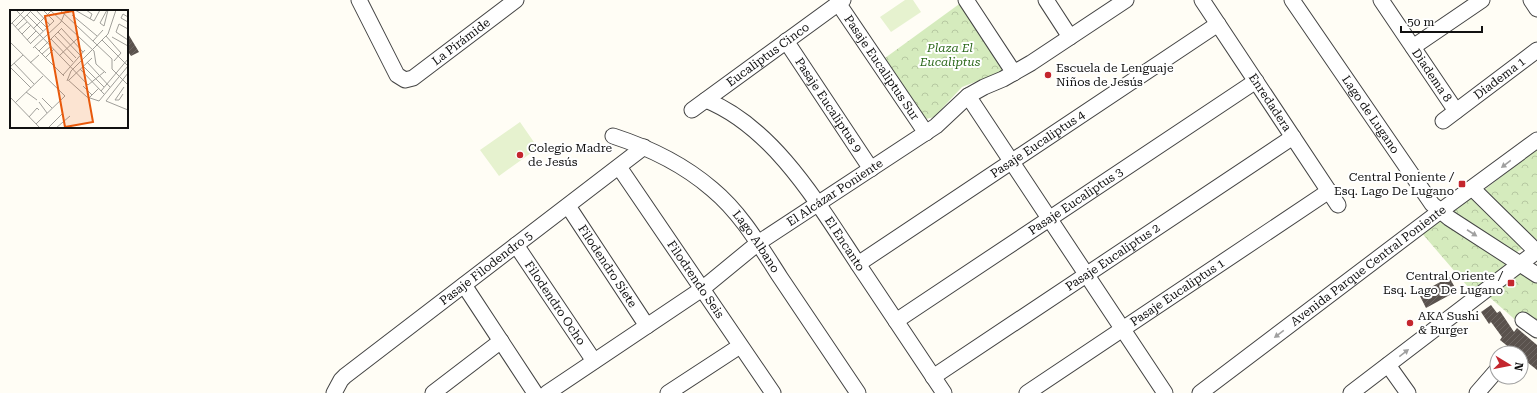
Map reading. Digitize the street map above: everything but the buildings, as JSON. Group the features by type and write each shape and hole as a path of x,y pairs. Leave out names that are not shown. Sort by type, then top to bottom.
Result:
{"street":[{"name":"La Pirámide","path":"359,0 398,75 405,80 413,78 516,0"},
{"path":"966,0 1014,73"},
{"path":"1046,0 1070,37"},
{"name":"El Alcázar Poniente","path":"547,393 702,289 758,243 926,133 944,119 968,96 1014,73 1125,0"},
{"name":"Enredadera","path":"1202,0 1338,205"},
{"name":"Lago de Lugano","path":"1292,0 1428,200 1439,212 1537,275"},
{"name":"Diadema 8","path":"1381,0 1456,111"},
{"path":"1413,47 1482,0"},
{"path":"1531,0 1537,9"},
{"name":"Eucaliptus Cinco","path":"692,110 841,2"},
{"name":"Pasaje Eucaliptus Sur","path":"841,2 926,133"},
{"name":"Pasaje Eucaliptus 4","path":"858,264 1218,24"},
{"name":"Pasaje Eucaliptus 9","path":"786,41 871,169"},
{"name":"Diadema 1","path":"1443,121 1537,50"},
{"name":"Pasaje Eucaliptus 3","path":"896,321 1256,81"},
{"path":"968,96 1166,393"},
{"name":"El Encanto","path":"706,100 739,119 758,133 795,174 818,204 944,393"},
{"name":"Lago Albano","path":"614,136 644,147 686,169 712,189 738,215 858,393"},
{"name":"Pasaje Eucaliptus 2","path":"933,377 1293,137"},
{"name":"Avenida Parque Central Poniente","path":"1200,393 1439,212 1537,140"},
{"name":"Pasaje Filodendro 5","path":"334,393 345,376 644,147"},
{"name":"Filodrendo Seis","path":"619,167 772,393"},
{"path":"1351,393 1537,251 1472,188"},
{"name":"Pasaje Eucaliptus 1","path":"1027,393 1329,191"},
{"name":"Filodendro Siete","path":"568,206 647,326"},
{"name":"Filodendro Ocho","path":"516,245 594,361"},
{"path":"464,285 535,393"},
{"path":"432,393 500,341"},
{"path":"668,393 740,346"},
{"path":"1388,365 1408,393"},
{"path":"1477,393 1489,379"}],"green space":[{"path":"905,0 913,0 921,12 891,32 880,17"},
{"name":"Plaza El Eucaliptus","path":"962,2 1003,69 1001,72 962,87 934,117 926,119 885,58"},
{"path":"520,122 538,148 499,176 480,150"},
{"path":"1537,149 1537,239 1534,242 1484,190"},
{"path":"1473,191 1525,245 1522,249 1515,253 1455,215 1454,209"},
{"path":"1436,219 1461,232 1513,265 1475,295 1420,231"},
{"path":"1520,268 1537,280 1537,339 1487,295"}],"place":[{"name":"Escuela de Lenguaje Niños de Jesús","path":"1048,75"},
{"name":"Colegio Madre de Jesús","path":"520,155"},
{"name":"Central Poniente / Esq. Lago De Lugano","path":"1462,184"},
{"name":"Central Oriente / Esq. Lago De Lugano","path":"1511,283"},
{"name":"AKA Sushi & Burger","path":"1410,323"}]}
